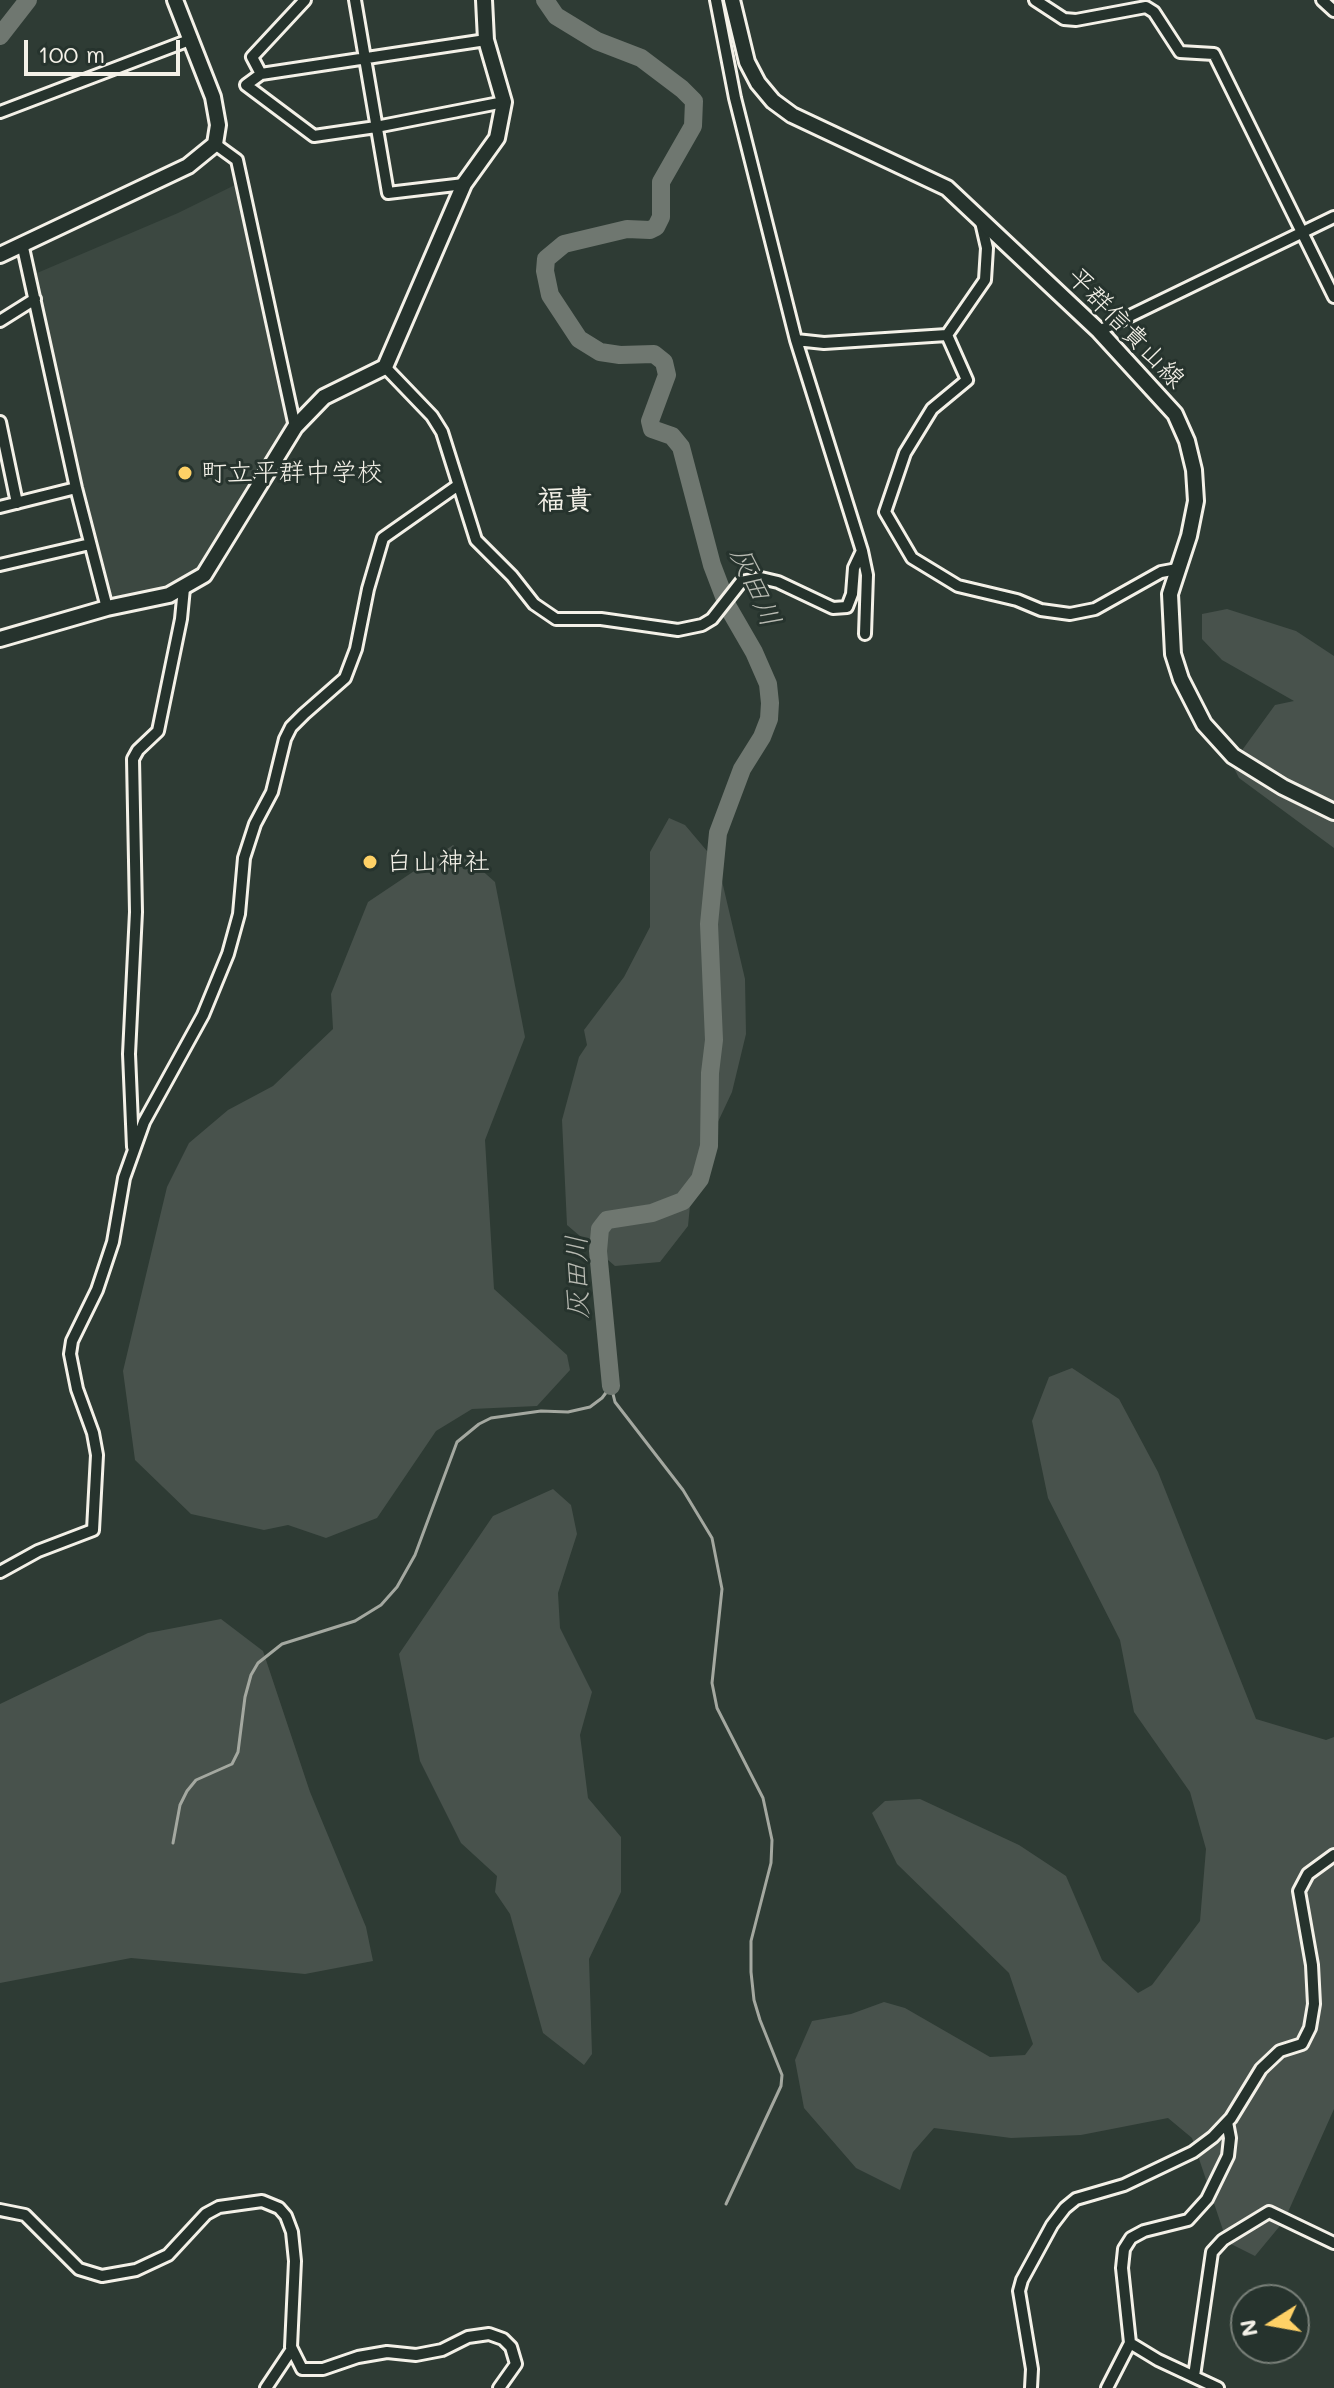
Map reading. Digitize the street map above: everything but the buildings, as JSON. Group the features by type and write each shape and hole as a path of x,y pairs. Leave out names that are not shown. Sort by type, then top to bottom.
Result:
{"street":[{"path":"0,255 188,166 215,144 218,125 213,97 175,0"},
{"path":"261,74 252,57 305,0"},
{"path":"355,0 388,193 464,184"},
{"path":"0,639 107,608 169,595 204,575 295,427 324,397 385,367 395,350 464,184 497,138 504,102 486,40 484,0"},
{"path":"716,0 735,98 796,340 862,551 867,575 865,634"},
{"name":"平群信貴山線","path":"732,0 747,62 758,83 773,101 792,115 947,188 1099,331 1175,414 1187,441 1194,470 1196,501 1189,536 1170,594 1173,654 1190,700 1204,724 1233,756 1283,787 1334,812"},
{"path":"1035,0 1064,19 1076,20 1146,7 1154,12 1180,52 1214,54 1334,297"},
{"path":"1322,0 1334,11"},
{"path":"0,112 192,39"},
{"path":"486,40 261,74 246,85 314,136 504,102"},
{"path":"215,144 237,160 295,427"},
{"path":"1099,331 1334,217"},
{"path":"947,335 985,280 987,248 980,218"},
{"path":"22,243 76,488 107,608"},
{"path":"0,321 35,299"},
{"path":"796,340 824,343 947,335"},
{"path":"947,335 967,380 932,409 895,475 885,512 912,558 958,586 1017,600 1041,610 1070,614 1095,609 1161,572 1177,569"},
{"path":"385,367 432,416 442,432 476,540 512,576 534,604 556,619 601,619 678,630 702,625 712,619 741,582 761,578 778,582 833,608 847,607 852,594 854,568 862,551"},
{"path":"0,422 17,503"},
{"path":"0,1572 38,1551 93,1530 97,1455 70,1354 72,1341 97,1290 113,1242 124,1178 144,1122 203,1015 228,954 239,914 244,858 255,824 272,792 285,739 304,714 345,678 356,649 368,589 383,538 457,486"},
{"path":"0,507 76,488"},
{"path":"0,565 90,544"},
{"path":"134,1153 129,1054 136,912 133,759 158,731 181,619 184,588"},
{"path":"1031,2388 1032,2369 1019,2291 1052,2225 1076,2199 1124,2185 1193,2152 1227,2122 1261,2069 1280,2051 1302,2044 1310,2028 1314,2004 1312,1965 1299,1891 1308,1874 1334,1855"},
{"path":"1107,2388 1130,2343 1122,2268 1124,2249 1131,2238 1144,2231 1188,2220 1207,2199 1228,2156 1230,2138 1227,2122"},
{"path":"0,2210 25,2215 79,2269 102,2276 136,2270 168,2255 206,2214 219,2207 262,2201 279,2208 292,2232 295,2261 292,2349 302,2369 311,2371 387,2352 416,2355 442,2350 468,2337 489,2334 503,2339 511,2347 516,2364 499,2388"},
{"path":"1194,2376 1212,2252 1223,2240 1269,2212 1334,2243"},
{"path":"1130,2343 1218,2388"},
{"path":"266,2388 292,2349"}],"shaded area":[{"path":"239,183 291,420 199,574 126,598 113,597 107,586 53,362 37,273 178,213"},
{"path":"1227,609 1296,631 1334,656 1334,848 1239,778 1232,764 1275,705 1294,701 1222,660 1202,639 1202,614"},
{"path":"669,818 685,825 718,864 745,979 746,1034 732,1092 693,1175 688,1226 660,1262 615,1266 567,1225 562,1120 579,1057 587,1045 584,1030 624,977 650,927 650,852"},
{"path":"453,845 495,882 525,1037 485,1140 494,1289 567,1355 570,1370 537,1406 472,1409 436,1431 377,1518 326,1538 288,1525 264,1530 191,1514 135,1460 123,1371 167,1187 189,1143 228,1110 273,1086 333,1029 331,994 368,902"},
{"path":"1072,1368 1119,1399 1158,1472 1256,1719 1326,1740 1334,1737 1334,2109 1284,2221 1255,2256 1227,2242 1192,2138 1168,2118 1081,2135 1011,2138 934,2128 913,2152 900,2190 856,2168 804,2108 795,2060 812,2021 851,2014 884,2002 905,2008 990,2057 1025,2055 1033,2044 1009,1973 897,1864 872,1813 885,1801 920,1799 1019,1845 1066,1876 1102,1960 1138,1993 1152,1985 1200,1921 1206,1849 1190,1792 1134,1712 1120,1640 1048,1498 1032,1421 1049,1377"},
{"path":"553,1489 571,1505 577,1534 558,1593 560,1628 592,1692 580,1735 588,1798 621,1837 621,1892 589,1959 592,2054 584,2065 543,2033 510,1914 495,1892 497,1876 461,1843 420,1761 399,1654 493,1516"},
{"path":"221,1619 263,1651 310,1792 366,1927 373,1961 305,1974 131,1958 0,1983 0,1704 148,1633"}],"waterway":[{"path":"0,36 28,0"},
{"name":"灰田川","path":"545,0 556,16 597,41 641,58 694,101 693,126 661,182 661,217 656,227 650,230 627,229 564,244 546,259 545,271 550,295 579,339 600,352 654,354 664,362 667,375 650,421 652,429 672,436 681,447 712,565 728,607 768,684 770,703 769,719 762,737 742,769 718,833 709,924 714,1040 710,1073 709,1146 700,1179 683,1201 652,1213 607,1220 600,1229 598,1251 611,1386"},
{"path":"611,1386 615,1402 683,1490 712,1538 722,1589 712,1683 717,1708 763,1798 772,1840 771,1863 751,1941 751,1972 754,2000 782,2075 781,2086 726,2204"},
{"path":"173,1843 180,1805 187,1791 196,1780 232,1764 238,1752 245,1697 258,1663 282,1644 355,1621 381,1605 397,1587 415,1555 457,1442 491,1418 541,1411 568,1412 590,1407 611,1386"}],"place":[{"name":"町立平群中学校","path":"185,473"},
{"name":"白山神社","path":"370,862"}],"district":[{"name":"福貴","path":"565,500"}]}
